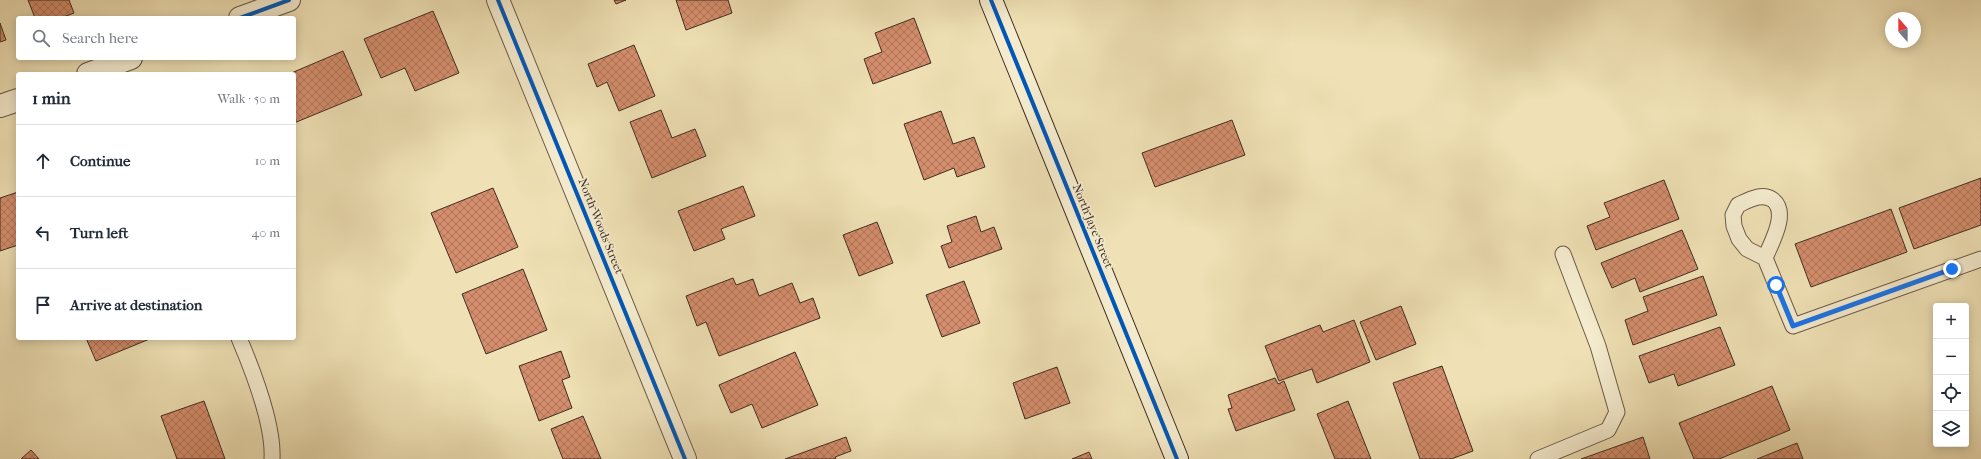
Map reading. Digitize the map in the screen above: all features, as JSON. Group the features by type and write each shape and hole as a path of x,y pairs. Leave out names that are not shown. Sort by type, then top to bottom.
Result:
{"street":[{"path":"245,16 289,0"},
{"name":"North Woods Street","path":"498,0 685,459"},
{"name":"North Jaye Street","path":"991,0 1177,459"},
{"path":"96,72 122,65"},
{"path":"0,106 16,101"}],"lane":[{"path":"1538,459 1608,430 1616,412 1598,346 1563,254"},
{"path":"1765,258 1793,326 1981,259"},
{"path":"240,340 250,364 265,412 272,449 272,459"}],"building":[{"path":"28,0 69,0 74,13 66,16 34,16"},
{"path":"614,0 626,0 616,4"},
{"path":"676,0 728,0 732,13 686,30"},
{"path":"433,11 459,73 415,91 405,68 381,78 364,39"},
{"path":"914,18 931,63 873,84 864,59 882,52 875,33"},
{"path":"0,23 6,40 0,42"},
{"path":"634,45 655,96 619,111 607,82 597,87 588,64"},
{"path":"343,51 362,95 296,122 296,72 294,72"},
{"path":"661,110 672,138 695,129 706,156 652,178 630,122"},
{"path":"941,111 953,144 974,137 985,167 957,177 954,168 924,180 904,124"},
{"path":"1232,120 1245,155 1155,187 1142,153"},
{"path":"1981,178 1981,225 1914,249 1899,208"},
{"path":"1664,180 1679,219 1596,250 1587,226 1610,217 1604,203"},
{"path":"743,186 755,216 721,229 725,239 694,251 678,211"},
{"path":"493,188 518,247 456,273 431,213"},
{"path":"16,193 16,246 0,251 0,198"},
{"path":"1891,209 1907,252 1811,287 1795,244"},
{"path":"976,216 981,232 994,227 1002,249 949,268 941,246 952,242 947,226"},
{"path":"877,222 893,263 859,276 843,235"},
{"path":"1682,230 1698,269 1640,292 1635,278 1612,288 1601,263"},
{"path":"523,269 547,330 486,354 462,294"},
{"path":"1703,276 1717,315 1633,345 1625,320 1648,311 1643,297"},
{"path":"733,278 736,285 753,279 759,296 792,283 800,303 813,298 820,318 719,356 706,322 697,326 686,296"},
{"path":"964,281 980,323 942,337 926,295"},
{"path":"1401,306 1416,344 1376,360 1360,322"},
{"path":"1354,320 1370,362 1317,383 1312,369 1279,381 1265,346 1320,325 1323,332"},
{"path":"1720,327 1735,365 1678,386 1674,374 1649,383 1639,356"},
{"path":"87,340 147,340 96,361"},
{"path":"561,351 570,377 562,380 572,408 539,421 519,366"},
{"path":"795,352 818,405 762,428 752,404 731,413 719,385"},
{"path":"1442,366 1473,451 1451,459 1420,459 1393,383"},
{"path":"1057,367 1070,403 1025,419 1013,383"},
{"path":"1275,378 1278,384 1284,381 1295,410 1236,431 1228,409 1232,408 1228,395"},
{"path":"1772,386 1790,430 1719,459 1694,459 1679,423"},
{"path":"204,401 225,459 177,459 161,416"},
{"path":"1348,401 1371,459 1335,459 1317,414"},
{"path":"583,416 601,459 563,459 551,429"},
{"path":"846,437 851,451 835,457 836,459 785,459"},
{"path":"1643,437 1650,459 1581,459"},
{"path":"1797,443 1803,459 1757,459"},
{"path":"31,450 39,459 21,459"},
{"path":"1089,452 1092,459 1072,459"}],"cycle path":[{"path":"245,16 289,0"},
{"path":"498,0 685,459"},
{"path":"991,0 1177,459"}],"route":[{"path":"1776,285 1793,326 1952,269"}]}
